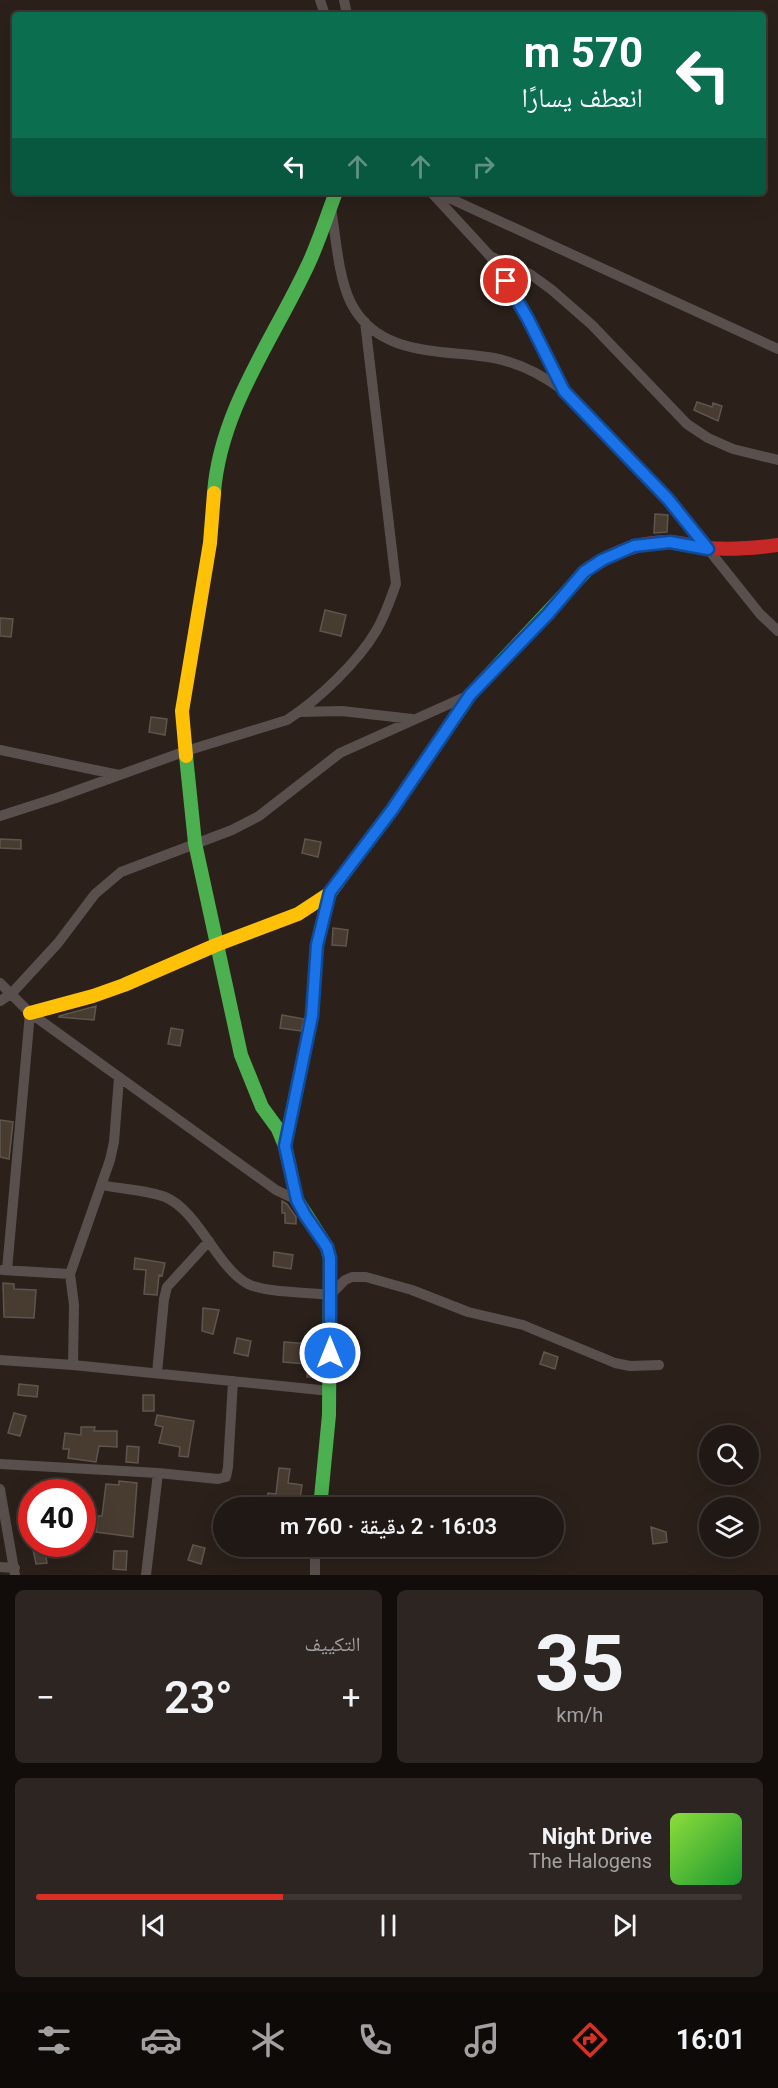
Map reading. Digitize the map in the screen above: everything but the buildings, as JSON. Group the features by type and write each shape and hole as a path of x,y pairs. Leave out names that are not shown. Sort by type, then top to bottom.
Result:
{"street":[{"path":"322,1497 330,1391 330,1258 327,1247 297,1200 285,1146 278,1130 262,1107 241,1055 195,843 182,711 210,543 215,477 221,450 243,391 308,268 335,195"},
{"path":"434,195 490,256 528,319 564,391"},
{"path":"443,195 778,349"},
{"path":"330,208 343,277 351,302 365,322 394,343 412,349 496,359 528,370 549,380 564,391 668,499 760,614 778,631"},
{"path":"490,256 530,274 552,290 592,325 687,424 708,438 733,449 778,460"},
{"path":"0,816 186,751 276,724 299,712 353,663 385,615 396,584 365,322"},
{"path":"30,1013 124,985 216,945 298,914 330,892 392,810 470,695 548,614 584,572 602,560 634,546 670,542 708,549 778,545"},
{"path":"0,1001 12,993 58,943 95,894 121,872 232,830 277,804 340,753 470,695"},
{"path":"299,712 342,711 415,719"},
{"path":"0,750 119,776"},
{"path":"285,1146 312,1016 317,945 330,892"},
{"path":"0,982 30,1013 276,1190 297,1200"},
{"path":"30,1013 3,1270 70,1274"},
{"path":"73,1365 74,1305 70,1274 102,1185 114,1142 119,1078"},
{"path":"102,1185 166,1197 183,1209 233,1272 246,1283 261,1288 330,1294 345,1280 352,1277 366,1277 412,1290 468,1312 523,1325 615,1362 630,1366 659,1365"},
{"path":"157,1373 167,1287 209,1241"},
{"path":"0,1360 73,1365 330,1391"},
{"path":"0,1464 158,1473 218,1479 226,1477 233,1381"},
{"path":"146,1575 158,1473"},
{"path":"0,1489 15,1572 0,1567"},
{"path":"315,1557 315,1575"}],"traffic: fast":[{"path":"214,493 218,463 237,405 249,377 310,260 335,195"},
{"path":"346,871 392,810 470,695 588,569"},
{"path":"186,756 195,843 241,1055 262,1107 278,1129 285,1146 297,1200 327,1247 330,1259 329,1415 321,1497"}],"traffic: slow":[{"path":"186,756 182,711 210,543 214,493"},
{"path":"30,1013 124,985 216,945 298,914 330,893 346,871"}],"traffic: jam":[{"path":"588,569 617,553 660,542 725,549 778,545"}],"route":[{"path":"330,1353 330,1258 327,1247 297,1200 285,1146 312,1016 317,945 330,892 392,810 470,695 548,614 584,572 602,560 634,546 670,542 708,549 668,499 564,391 506,281"}]}
